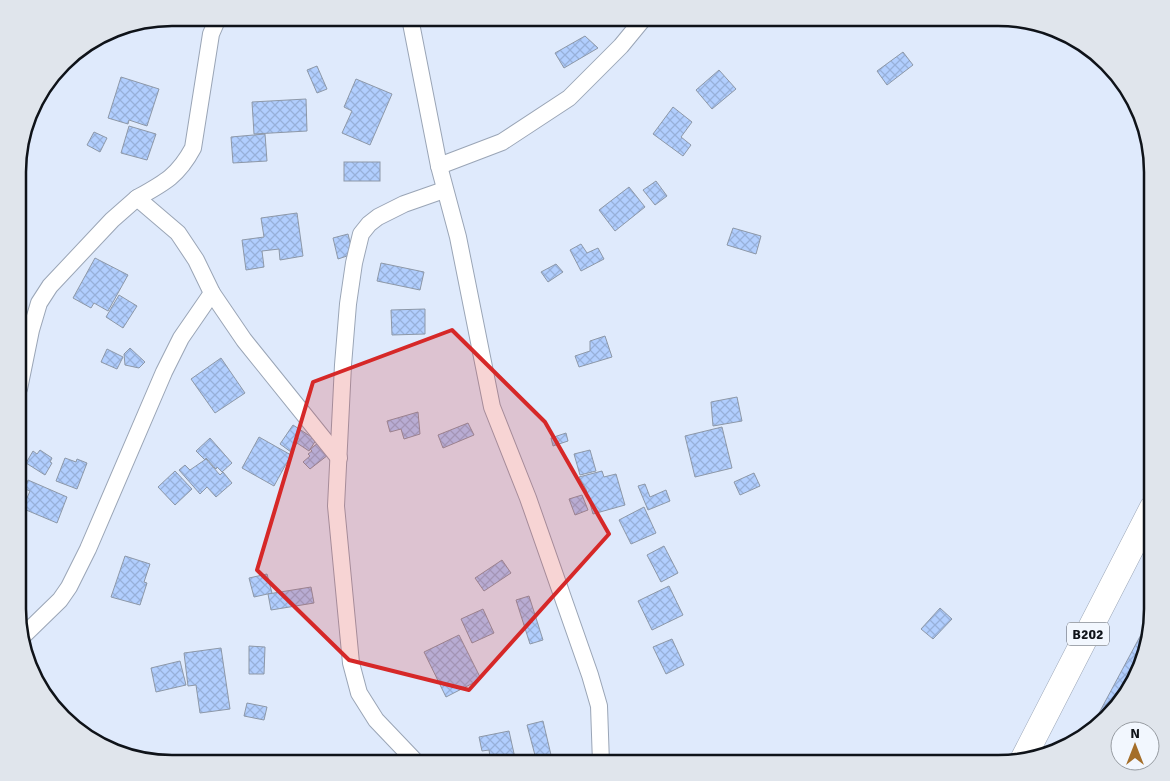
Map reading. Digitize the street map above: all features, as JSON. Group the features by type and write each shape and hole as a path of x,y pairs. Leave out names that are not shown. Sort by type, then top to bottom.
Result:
{"main road":[{"name":"B202","path":"1027,752 1143,526"}],"street":[{"path":"26,326 50,286 112,220 137,198 170,179 184,165 194,148 211,34 214,26"},
{"path":"413,26 444,190 458,237 492,407 528,498 590,676 599,706 601,754"},
{"path":"439,166 502,142 569,98 621,46 637,26"},
{"path":"409,755 376,720 359,693 351,663 336,506 343,366 348,304 354,263 361,234 378,217 404,204 444,190"},
{"path":"137,198 178,233 196,260 212,293 244,340 339,458"},
{"path":"28,631 60,600 69,587 88,549 164,372 181,338 212,293"}],"highlighted area":[{"path":"452,330 545,422 609,534 469,690 349,660 257,570 313,382"}],"building":[{"path":"585,36 598,48 564,68 555,53"},
{"path":"903,52 913,65 887,85 877,71"},
{"path":"317,66 327,89 317,93 307,70"},
{"path":"719,70 736,89 712,109 696,90"},
{"path":"121,77 159,89 147,126 129,120 128,124 108,118"},
{"path":"356,79 392,94 370,145 342,133 352,111 344,107"},
{"path":"306,99 307,131 254,134 252,102"},
{"path":"673,107 692,122 681,137 691,145 683,156 653,134"},
{"path":"129,126 156,134 147,160 121,153"},
{"path":"94,132 107,138 100,152 87,145"},
{"path":"265,134 267,161 233,163 231,137"},
{"path":"344,162 380,162 380,181 344,181"},
{"path":"656,181 667,196 655,205 643,190"},
{"path":"629,187 645,207 615,231 599,210"},
{"path":"297,213 303,256 280,260 279,249 262,251 264,267 246,270 242,240 264,237 261,218"},
{"path":"733,228 761,236 756,254 727,245"},
{"path":"348,234 353,254 338,259 333,238"},
{"path":"581,244 587,253 598,248 604,259 581,271 570,250"},
{"path":"95,258 128,275 108,311 94,303 91,308 73,298"},
{"path":"381,263 424,272 420,290 377,281"},
{"path":"556,264 563,272 548,282 541,272"},
{"path":"119,295 137,306 123,328 106,317"},
{"path":"425,309 425,334 392,335 391,310"},
{"path":"605,336 612,357 579,367 575,356 590,351 590,341"},
{"path":"130,348 145,362 139,368 125,365 124,354"},
{"path":"107,349 123,357 117,369 101,362"},
{"path":"221,358 245,393 215,413 191,379"},
{"path":"737,397 742,421 713,426 711,402"},
{"path":"418,412 420,434 404,439 401,429 390,432 387,421"},
{"path":"468,423 474,435 443,448 438,435"},
{"path":"293,425 316,440 309,451 297,443 291,452 280,444"},
{"path":"722,427 732,468 695,477 685,436"},
{"path":"566,433 568,441 553,446 551,438"},
{"path":"259,437 291,455 274,486 242,468"},
{"path":"210,438 232,463 222,472 196,451"},
{"path":"318,443 328,455 310,469 303,462 310,456 308,454 312,451 310,449"},
{"path":"40,450 52,458 50,462 52,463 45,475 26,463 33,451 37,454"},
{"path":"590,450 596,471 580,475 574,454"},
{"path":"65,458 76,462 77,459 87,463 77,489 56,481"},
{"path":"206,459 220,475 223,472 232,483 216,497 207,487 200,494 179,470 185,465 190,470"},
{"path":"175,471 192,489 175,505 158,487"},
{"path":"602,471 604,477 616,474 625,505 593,514 586,489 579,477"},
{"path":"754,473 760,486 740,495 734,482"},
{"path":"28,480 67,497 57,523 26,510 26,498 30,491 26,489"},
{"path":"645,484 650,497 666,490 670,501 648,510 638,486"},
{"path":"582,495 588,510 575,515 569,499"},
{"path":"644,507 656,533 631,544 619,520"},
{"path":"664,546 678,573 661,582 647,555"},
{"path":"125,556 150,564 144,582 147,583 140,605 111,597"},
{"path":"502,560 511,573 484,591 475,578"},
{"path":"267,574 272,593 254,597 249,578"},
{"path":"669,586 683,615 652,630 638,601"},
{"path":"311,587 314,603 271,610 268,594"},
{"path":"529,596 543,640 530,644 516,600"},
{"path":"940,608 952,619 933,639 921,629"},
{"path":"483,609 494,633 472,643 461,619"},
{"path":"1141,634 1136,656 1129,673 1108,705 1098,715"},
{"path":"459,635 481,679 446,697 424,652"},
{"path":"672,639 684,665 666,674 653,647"},
{"path":"249,646 265,647 264,674 249,674"},
{"path":"221,648 230,709 200,713 196,685 188,686 184,653"},
{"path":"180,661 186,685 156,692 151,668"},
{"path":"247,703 267,707 264,720 244,716"},
{"path":"543,721 551,755 535,755 527,725"},
{"path":"509,731 514,755 490,755 489,750 482,751 479,737"}]}
